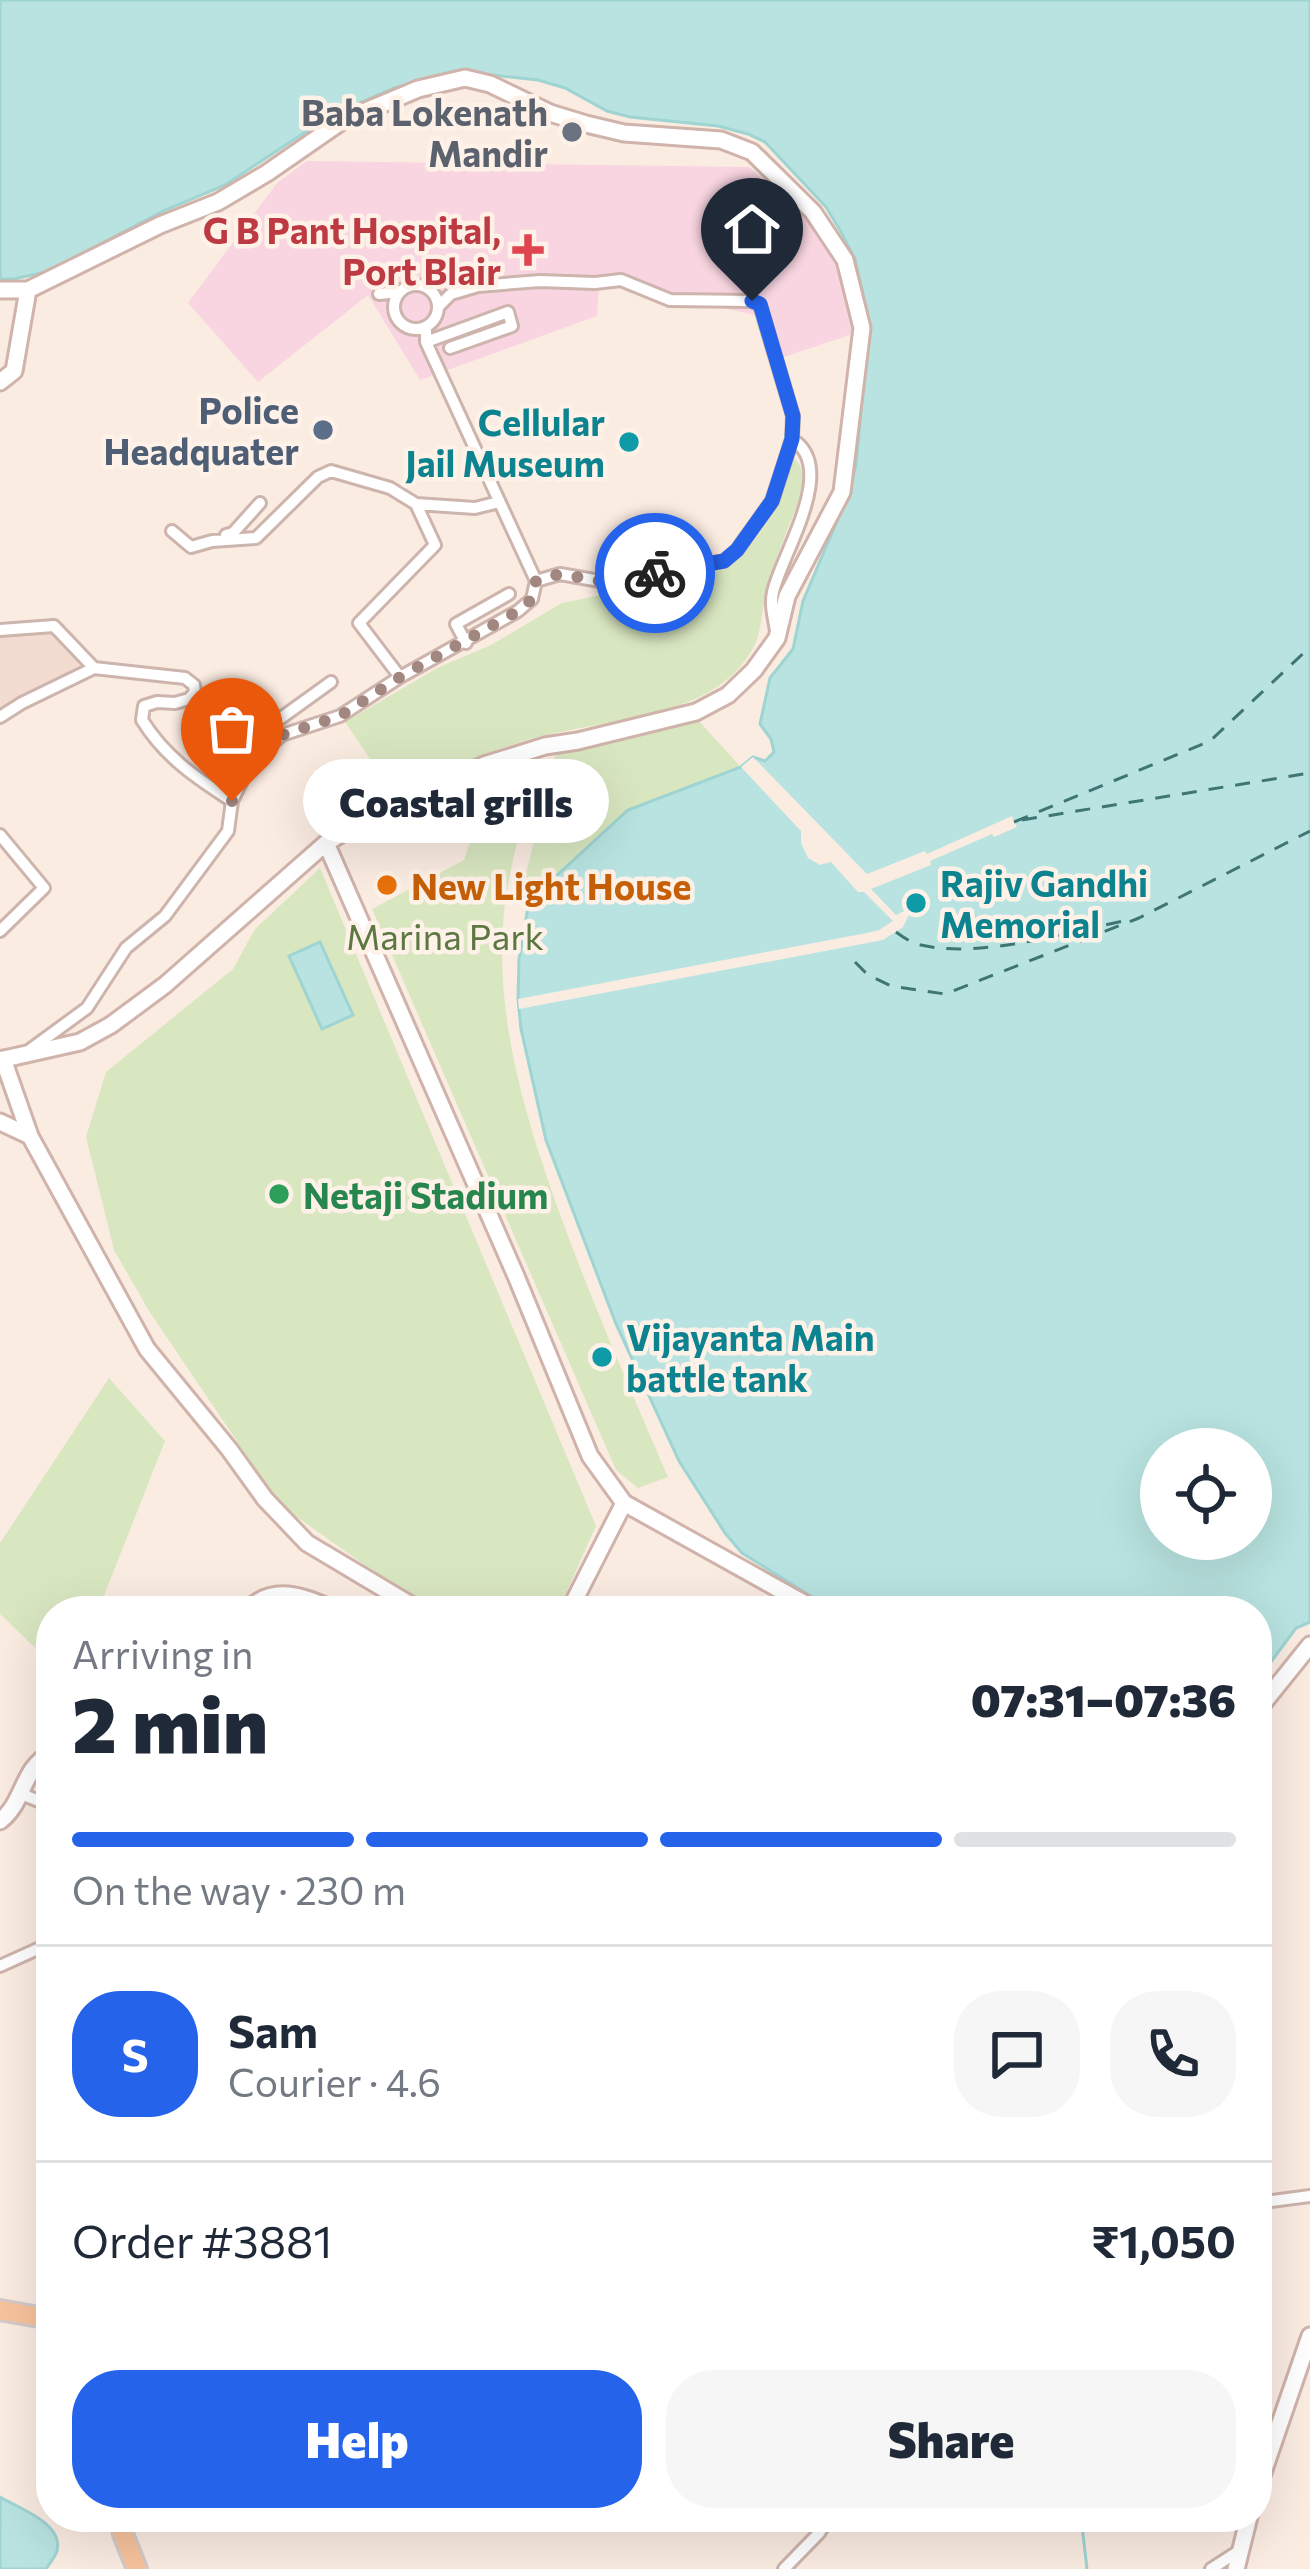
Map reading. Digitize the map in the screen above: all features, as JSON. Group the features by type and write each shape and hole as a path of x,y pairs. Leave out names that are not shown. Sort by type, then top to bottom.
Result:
{"main road":[{"path":"0,2311 36,2317"},
{"path":"123,2532 137,2569"}],"street":[{"path":"0,290 28,290 160,224 218,202 342,121 418,89 465,78 586,124 624,133 721,140 752,152 813,212 845,260 862,328 842,493 787,596 777,638 728,695 696,712 545,746 484,765 366,819 326,843 165,985 111,1025 80,1042 2,1059 30,1136 147,1349 265,1499 307,1543 396,1596"},
{"path":"439,306 451,294 478,286 621,280 670,300 760,304 793,416 792,439 772,501 737,550 724,561 600,581 560,574 536,581"},
{"path":"379,294 412,285 427,287 437,298 436,319 426,328 411,329 398,321 394,307 399,292"},
{"path":"0,382 14,371 28,290"},
{"path":"426,342 508,312 512,326 450,348"},
{"path":"252,760 282,735 340,716 532,599 536,581 426,342 426,328"},
{"path":"777,638 771,599 811,488 809,461 792,439"},
{"path":"212,541 256,538 318,477 331,471 390,488 416,504 475,508 499,502"},
{"path":"172,531 191,547 212,541 233,533 260,503"},
{"path":"400,677 359,623 435,545 416,504"},
{"path":"466,643 457,624 508,594"},
{"path":"0,629 54,626 94,668"},
{"path":"0,717 94,668 185,678 196,692 189,699 144,706 142,720 183,770 232,801"},
{"path":"27,1052 87,1009 126,948 165,916 228,831 232,801 263,731 331,682"},
{"path":"0,835 44,888 0,931"},
{"path":"326,843 590,1456 624,1502 791,1596"},
{"path":"0,1122 30,1136"},
{"path":"577,1596 624,1502"},
{"path":"1272,1692 1310,1645"},
{"path":"0,1821 13,1811 36,1760"},
{"path":"19,1793 36,1800"},
{"path":"0,1966 36,1950"},
{"path":"1272,2202 1310,2196"},
{"path":"1272,2446 1310,2336"},
{"path":"784,2569 820,2532"},
{"path":"1236,2569 1245,2532"},
{"path":"1211,2569 1239,2551"}],"shaded area":[{"name":"G B Pant Hospital, Port Blair","path":"307,161 749,167 817,227 841,273 856,333 781,358 768,318 613,284 599,288 597,316 420,380 368,295 258,382 188,303 277,183"},
{"path":"53,632 85,668 0,713 0,634"}],"green space":[{"path":"793,457 802,473 801,494 771,576 756,643 730,677 680,705 514,744 394,794 345,722 562,603 726,569 768,521"},
{"path":"697,719 741,767 628,810 529,901 521,893 556,753"},
{"name":"Marina Park","path":"529,789 503,925 509,1032 533,1135 556,1203 668,1477 638,1488 616,1470 372,909 464,860 474,830 466,811"},
{"name":"Netaji Stadium","path":"320,868 596,1526 565,1596 414,1596 280,1505 149,1311 114,1250 86,1137 106,1072 233,969 255,929"},
{"path":"109,1378 165,1441 104,1596 36,1596 36,1649 0,1614 0,1543"}],"water":[{"path":"0,0 1310,0 1310,1622 1296,1628 1272,1661 1272,1596 811,1596 742,1553 679,1461 616,1324 546,1140 518,999 529,901 628,810 741,767 753,757 765,761 774,752 760,724 770,678 793,649 803,601 849,493 856,465 869,321 855,259 826,207 765,142 748,134 718,126 630,117 538,80 465,72 394,88 350,107 225,185 163,211 49,271 0,279"},
{"path":"320,942 353,1015 322,1029 289,956"},
{"path":"0,2497 36,2517 36,2532 54,2532 57,2551 46,2569 0,2569"}],"pier":[{"path":"753,757 867,874 927,854 1012,816 1017,827 871,889 896,915 908,909 912,895 925,901 921,911 911,911 903,927 883,940 519,1009 518,999 867,933 893,921 831,862 820,865 808,858 801,831 741,767"}],"waterway":[{"path":"1083,2532 1087,2569"}],"ferry route":[{"path":"1014,822 1210,741 1310,647"},
{"path":"1022,820 1310,773"},
{"path":"855,962 868,975 891,986 945,994 1139,918 1310,831"},
{"path":"896,932 921,945 970,949 1128,920"}],"way so far":[{"path":"232,801 252,760 282,735 340,716 400,677 466,643 532,599 536,581 551,574 600,581 655,573"}],"place":[{"name":"Baba Lokenath Mandir","path":"572,132"},
{"name":"G B Pant Hospital, Port Blair","path":"528,250"},
{"name":"Police Headquater","path":"323,430"},
{"name":"Cellular Jail Museum","path":"629,442"},
{"name":"Coastal grills","path":"232,801"},
{"name":"New Light House","path":"387,885"},
{"name":"Rajiv Gandhi Memorial","path":"916,903"},
{"name":"Netaji Stadium","path":"279,1194"},
{"name":"Vijayanta Main battle tank","path":"602,1357"}],"route":[{"path":"655,573 724,561 772,501 792,439 793,416 760,304 752,301"}]}
